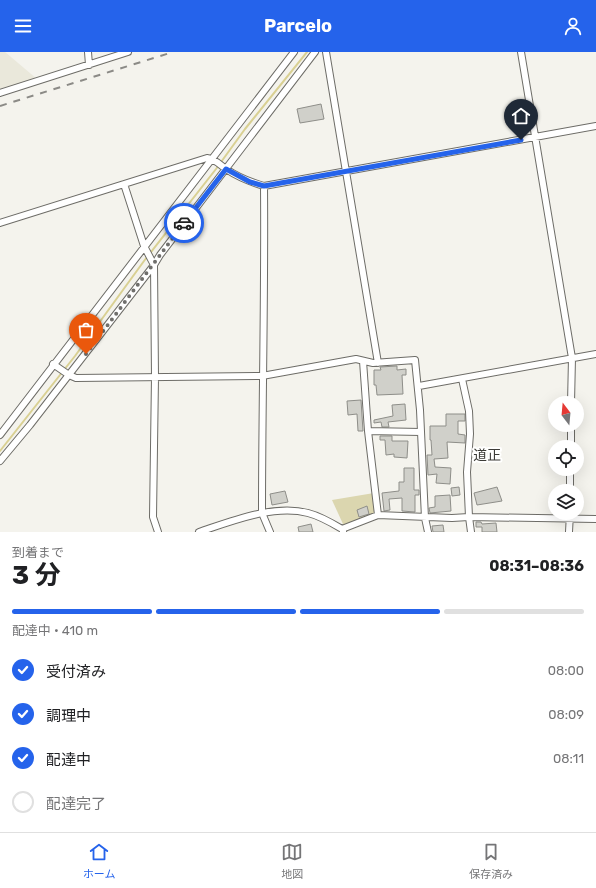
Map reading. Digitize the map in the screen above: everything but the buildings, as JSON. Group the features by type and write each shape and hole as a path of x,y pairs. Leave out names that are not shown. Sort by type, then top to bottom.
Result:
{"street":[{"path":"88,52 89,65"},
{"path":"0,93 128,52"},
{"path":"0,435 294,52"},
{"path":"0,461 69,376 315,52"},
{"path":"326,52 378,363"},
{"path":"521,52 572,358 571,396"},
{"path":"0,223 207,158 212,158 226,169 250,182 264,186 596,126"},
{"path":"124,184 144,246 154,265 155,377 153,517 158,532"},
{"path":"264,186 265,282 262,376 262,513 270,532"},
{"path":"419,386 596,354"},
{"path":"53,364 69,376 76,378 262,376 356,359 373,363 415,360 419,386 425,518 428,532"},
{"path":"363,361 368,431 378,515"},
{"path":"462,378 469,411 470,434 467,472 471,532"},
{"path":"368,431 421,432"},
{"path":"199,532 262,513 293,510 309,513 343,530 378,515 425,518 548,516"},
{"path":"584,518 596,519"},
{"path":"570,520 570,532"}],"shaded area":[{"path":"0,52 5,52 37,79 0,91"},
{"path":"374,493 376,514 346,525 343,524 332,500"}],"waterway":[{"path":"0,451 75,356 144,261 216,169 245,129 307,52"}],"railway":[{"path":"0,106 173,52"}],"way so far":[{"path":"86,354 184,223"}],"district":[{"name":"道正","path":"487,455"}],"route":[{"path":"184,223 226,169 250,182 264,186 521,140"}]}
